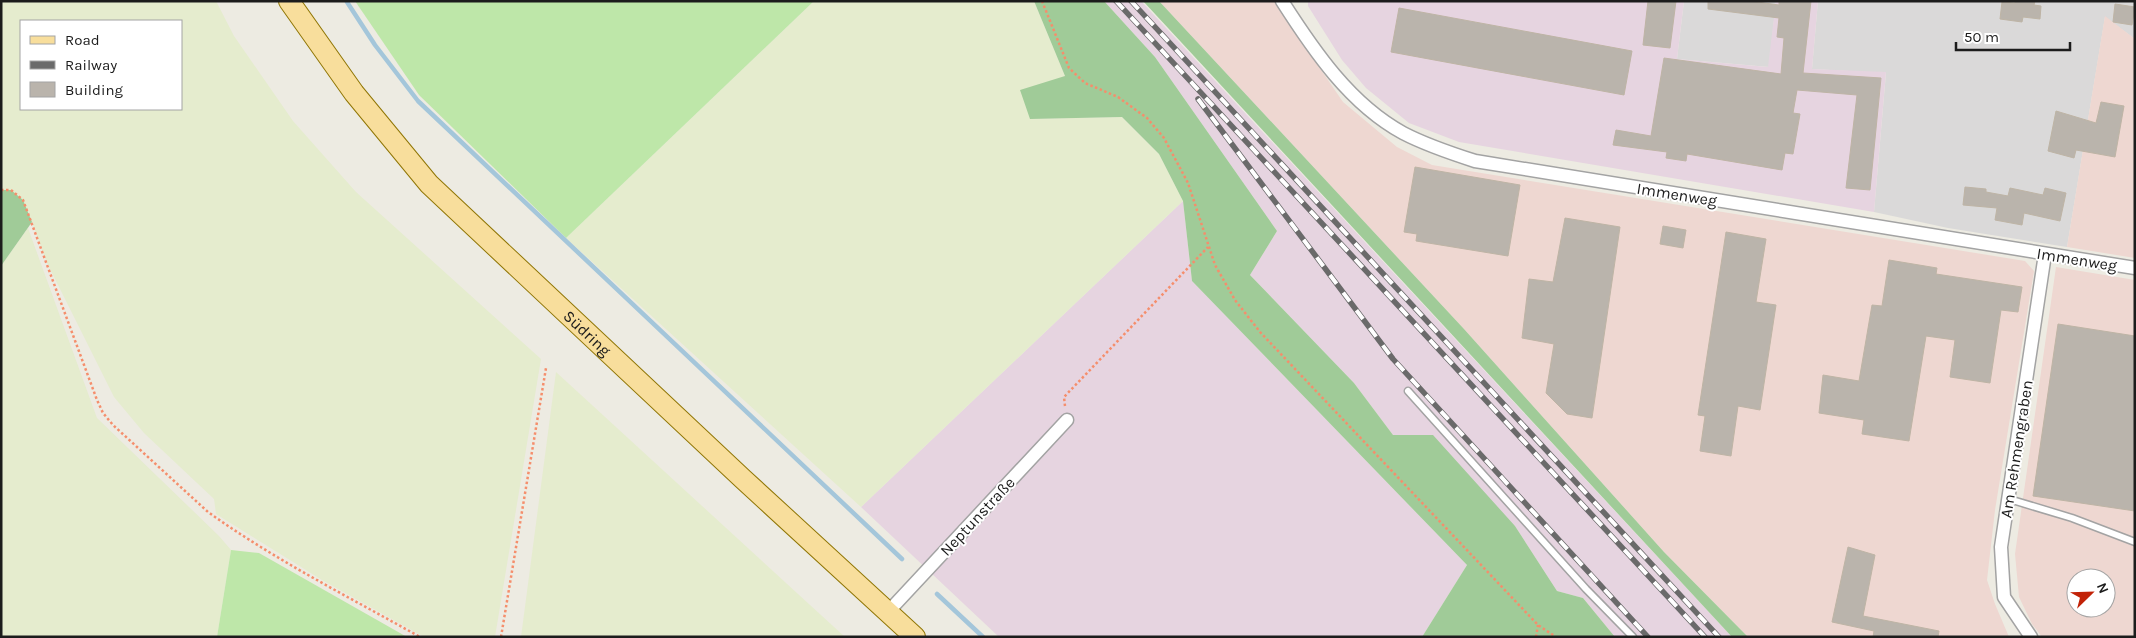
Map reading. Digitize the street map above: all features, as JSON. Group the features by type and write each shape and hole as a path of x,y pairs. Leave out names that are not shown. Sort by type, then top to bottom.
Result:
{"main road":[{"name":"Südring","path":"289,1 354,94 429,184 914,637"}],"street":[{"name":"Immenweg","path":"1282,1 1304,36 1333,75 1368,109 1402,132 1436,149 1475,161 2135,268"},
{"name":"Am Rehmengraben","path":"2031,637 2004,597 2001,546 2045,254"},
{"name":"Neptunstraße","path":"888,612 1067,420"}],"lane":[{"path":"1408,391 1586,589 1634,637"},
{"path":"2008,499 2072,518 2135,542"}],"path":[{"path":"1042,1 1069,68 1085,83 1118,97 1147,118 1164,138 1188,183 1199,210 1208,247 1215,265 1235,300 1260,332 1538,625 1556,637"},
{"path":"1,190 10,190 23,200 97,400 103,413 112,425 208,512 223,523 300,570 420,637"},
{"path":"1067,420 1064,397 1208,247"},
{"path":"501,637 546,368"},
{"path":"1536,637 1538,625"}],"shaded area":[{"path":"1104,1 1141,1 1732,637 1615,637 1583,598 1557,591 1515,526 1393,435 1354,383 1250,275 1277,231 1155,57"},
{"path":"1159,1 1274,1 1343,102 1397,147 1432,165 2025,261 2034,271 1995,510 1987,580 2009,637 1748,637 1664,552 1464,329"},
{"path":"1308,1 1684,1 1677,59 1768,67 1776,1 1818,1 1812,69 1886,72 1874,212 1459,142 1409,123 1366,88 1342,60 1308,6"},
{"path":"1684,1 1776,1 1769,67 1677,59"},
{"path":"1818,1 2135,1 2135,39 2105,17 2067,247 1948,228 1874,212 1886,73 1812,69"},
{"path":"2105,16 2135,39 2135,258 2067,247"},
{"path":"1183,201 1192,281 1467,565 1422,637 999,637 861,507"},
{"path":"2056,267 2135,280 2135,637 2042,637 2032,624 2019,597 2015,554"}],"green space":[{"path":"1,1 216,1 234,36 293,121 356,192 541,359 495,637 424,637 322,580 216,514 214,499 144,433 114,397 47,263 28,211 11,190 1,190"},
{"path":"355,1 814,1 566,238 419,95"},
{"path":"814,1 1034,1 1065,76 1030,119 1122,117 1159,154 1183,201 861,507 566,238"},
{"path":"1034,1 1104,1 1155,57 1277,231 1250,275 1354,383 1393,435 1433,435 1515,526 1557,591 1583,598 1615,637 1422,637 1467,565 1192,281 1183,201 1159,154 1122,117 1030,119 1020,90 1065,76"},
{"path":"1143,1 1159,1 1464,329 1664,552 1748,637 1732,637"},
{"path":"1,190 11,190 23,200 32,222 1,266"},
{"path":"28,228 97,418 219,536 231,550 217,637 1,637 1,266"},
{"path":"556,372 845,637 521,637"},
{"path":"231,550 259,553 407,637 217,637"}],"building":[{"path":"1648,1 1676,1 1670,48 1643,45"},
{"path":"1708,1 1750,1 1779,5 1779,1 1811,1 1803,73 1881,78 1870,190 1846,188 1857,95 1797,90 1793,113 1800,114 1793,154 1785,153 1782,170 1687,154 1686,161 1666,158 1667,152 1613,145 1616,130 1651,136 1664,58 1781,74 1784,38 1777,37 1779,18 1708,9"},
{"path":"2015,1 2035,1 2034,5 2041,6 2040,19 2023,17 2022,22 2000,19 2002,2 2015,3"},
{"path":"2115,4 2135,7 2132,25 2113,22"},
{"path":"1399,8 1632,51 1624,95 1391,52"},
{"path":"2101,102 2124,106 2115,157 2076,150 2074,158 2048,151 2056,111 2096,123"},
{"path":"1415,167 1520,185 1508,256 1416,241 1417,234 1404,232"},
{"path":"1965,187 1986,189 1986,192 2008,196 2010,188 2043,195 2045,188 2066,193 2060,221 2024,213 2022,225 1995,220 1997,208 1963,205"},
{"path":"1565,218 1620,227 1592,418 1567,414 1546,393 1554,344 1522,338 1529,279 1553,282"},
{"path":"1663,226 1686,230 1683,248 1660,244"},
{"path":"1726,232 1766,239 1756,302 1776,305 1760,410 1738,406 1731,456 1700,451 1705,416 1698,415"},
{"path":"1889,260 1937,268 1936,274 2022,287 2018,312 2001,310 1990,383 1950,377 1955,340 1926,336 1909,441 1862,434 1864,420 1819,413 1823,375 1859,381 1872,305 1882,306"},
{"path":"2058,324 2135,336 2135,511 2033,496"},
{"path":"1848,547 1875,555 1863,616 1939,631 1938,637 1873,637 1874,631 1832,622"}],"waterway":[{"path":"347,2 375,45 418,101 902,559"},
{"path":"937,594 983,637"}],"railway":[{"path":"1116,1 1705,637"},
{"path":"1131,1 1719,637"},
{"path":"1198,99 1393,359 1648,637"}]}
